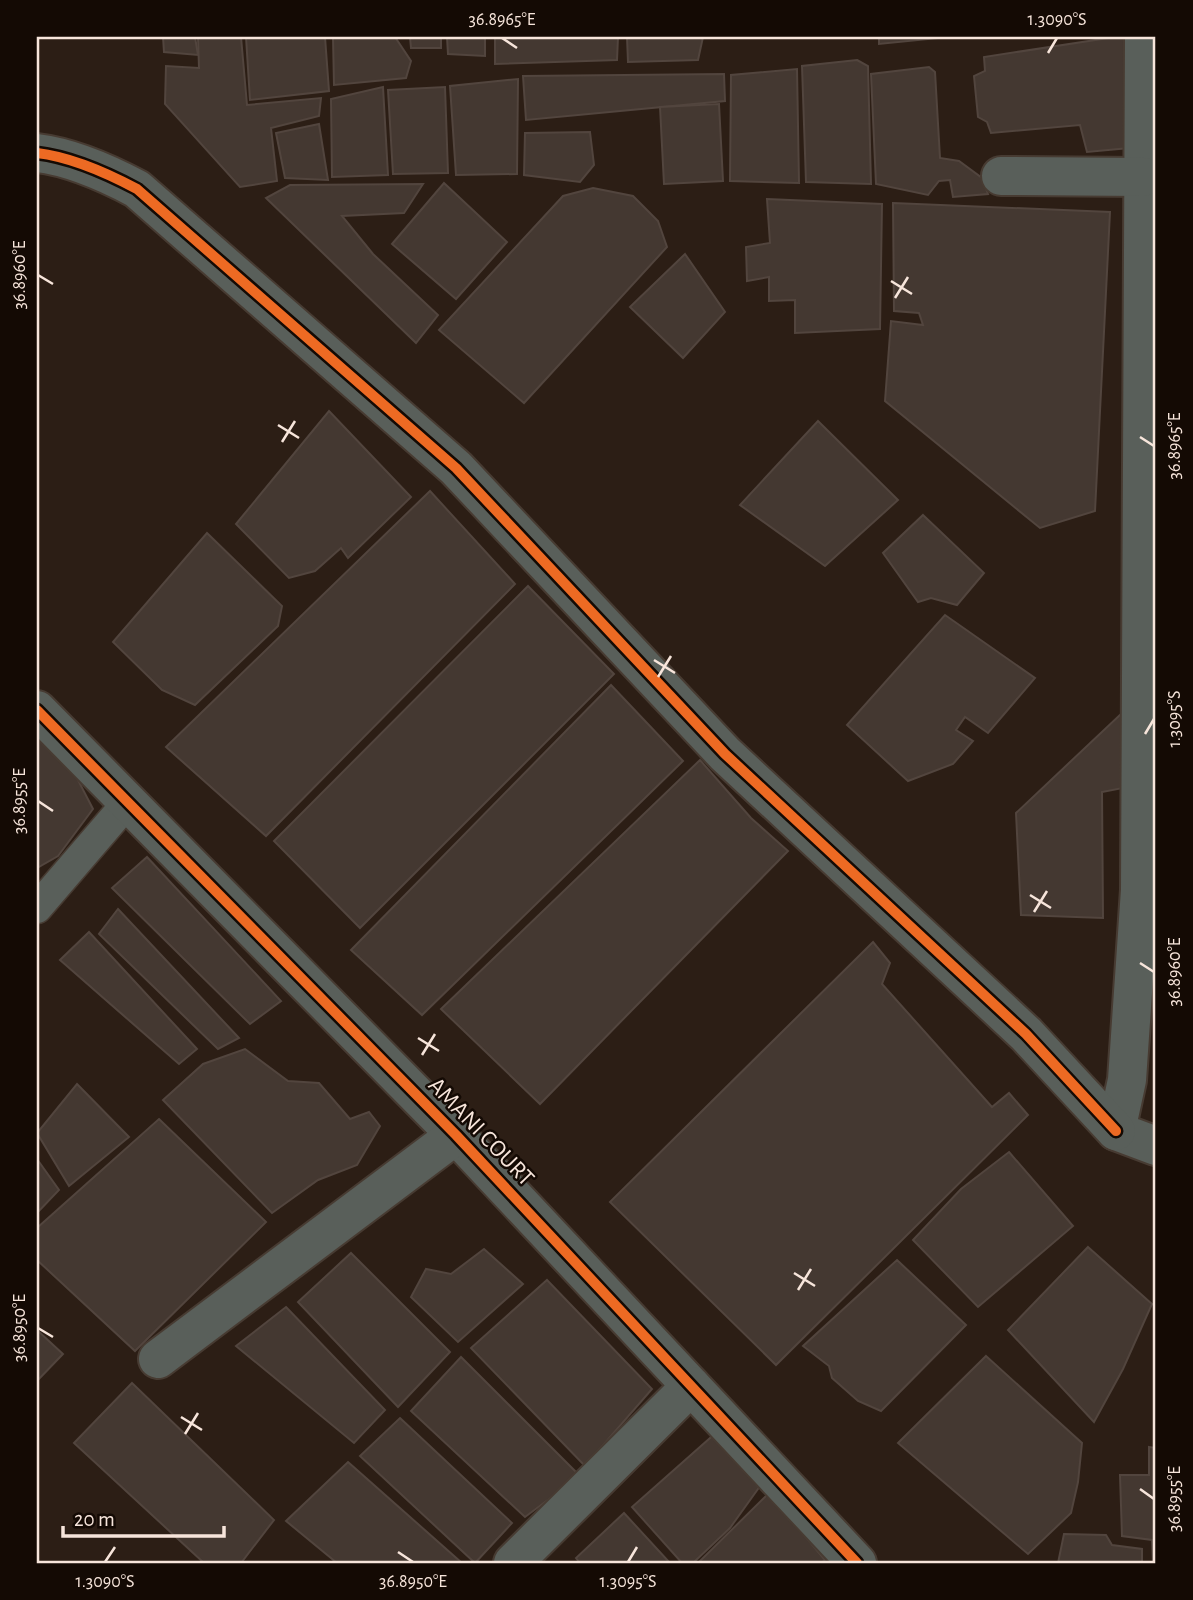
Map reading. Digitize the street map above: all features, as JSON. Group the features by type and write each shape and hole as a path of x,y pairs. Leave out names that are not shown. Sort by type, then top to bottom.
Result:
{"street":[{"path":"1116,1131 1127,1080 1140,890 1149,618 1144,37"},
{"path":"37,153 84,165 137,189 456,468 725,754 1026,1034 1116,1131 1156,1146"},
{"path":"1001,177 1144,177"},
{"name":"AMANI COURT","path":"37,710 456,1135 857,1563"},
{"path":"158,1359 456,1135"},
{"path":"513,1563 691,1386"}],"lane":[{"path":"37,908 128,802"}],"building":[{"path":"163,37 195,37 198,55 164,52"},
{"path":"198,37 241,37 247,105 321,98 319,116 271,128 277,181 240,187 165,104 166,66 199,68"},
{"path":"246,37 325,37 329,91 250,100"},
{"path":"333,37 395,37 411,61 406,78 334,85"},
{"path":"410,37 441,37 441,48 411,48"},
{"path":"447,37 485,37 485,56 448,54"},
{"path":"495,37 618,37 617,60 495,64"},
{"path":"627,37 703,37 698,60 628,62"},
{"path":"879,37 948,37 879,44"},
{"path":"1124,37 1129,148 1087,152 1080,125 991,133 987,122 978,117 974,76 985,71 984,57"},
{"path":"857,60 868,66 871,184 806,182 802,66"},
{"path":"929,67 935,72 940,158 959,161 982,178 988,194 953,197 950,180 939,181 928,195 876,184 871,74"},
{"path":"797,69 799,183 730,181 731,75"},
{"path":"724,74 725,101 526,120 523,76"},
{"path":"518,79 517,174 456,175 450,86"},
{"path":"383,87 388,175 332,177 331,99"},
{"path":"445,87 448,173 393,174 388,90"},
{"path":"719,104 723,181 664,184 660,107"},
{"path":"319,124 328,180 285,178 276,133"},
{"path":"590,132 594,165 580,182 524,175 525,133"},
{"path":"444,183 507,242 456,299 392,244"},
{"path":"423,184 404,213 342,216 373,254 438,315 416,343 266,198 290,185"},
{"path":"593,188 633,196 658,221 667,247 524,403 439,330 563,196"},
{"path":"767,199 882,204 880,329 795,333 795,300 769,301 769,277 747,281 746,247 770,243"},
{"path":"893,203 1110,212 1095,511 1040,528 885,401 891,321 923,325 919,313 894,311"},
{"path":"685,254 725,312 683,358 630,307"},
{"path":"329,411 411,497 348,558 341,548 315,571 289,578 236,524"},
{"path":"818,421 898,500 825,566 740,505"},
{"path":"430,491 515,584 266,836 166,747"},
{"path":"923,515 984,573 957,605 931,598 918,602 883,553"},
{"path":"207,533 282,606 278,626 195,705 162,690 113,642"},
{"path":"528,586 614,674 360,928 274,841"},
{"path":"945,615 1035,678 988,733 965,717 956,730 973,741 953,764 908,781 847,725"},
{"path":"611,685 683,761 422,1015 351,950"},
{"path":"1122,713 1123,788 1102,792 1103,918 1021,915 1016,813"},
{"path":"37,734 77,778 93,809 58,856 37,868"},
{"path":"700,760 751,818 788,851 540,1104 441,1009"},
{"path":"147,857 281,1001 250,1024 112,888"},
{"path":"118,909 239,1038 218,1049 99,934"},
{"path":"89,932 197,1049 179,1064 60,960"},
{"path":"873,942 890,963 882,984 992,1107 1009,1093 1028,1115 776,1365 610,1202"},
{"path":"245,1049 288,1081 319,1083 350,1119 369,1112 380,1126 357,1165 318,1180 272,1213 163,1100 203,1064"},
{"path":"77,1084 129,1137 69,1186 37,1133"},
{"path":"159,1119 266,1222 135,1351 37,1260 37,1228"},
{"path":"1009,1152 1073,1226 978,1307 913,1240 961,1189"},
{"path":"37,1159 59,1190 37,1213"},
{"path":"1088,1247 1152,1304 1123,1369 1094,1422 1008,1330"},
{"path":"484,1249 523,1284 458,1342 411,1297 426,1269 451,1274"},
{"path":"351,1253 450,1352 398,1407 298,1302"},
{"path":"897,1260 966,1325 881,1411 858,1401 832,1378 829,1366 803,1346"},
{"path":"547,1280 652,1389 585,1466 471,1348"},
{"path":"286,1307 385,1410 354,1443 236,1346"},
{"path":"37,1330 63,1354 37,1381"},
{"path":"986,1356 1082,1443 1078,1482 1071,1513 1028,1554 898,1443"},
{"path":"461,1357 580,1476 525,1517 411,1411"},
{"path":"132,1383 274,1520 241,1563 204,1563 74,1443"},
{"path":"400,1418 512,1523 475,1563 360,1456"},
{"path":"718,1431 763,1482 730,1528 693,1563 682,1563 632,1507"},
{"path":"1149,1447 1156,1448 1156,1563 1153,1563 1152,1540 1122,1536 1120,1475 1149,1475"},
{"path":"348,1462 462,1563 337,1563 286,1521"},
{"path":"769,1493 825,1560 821,1563 698,1563"},
{"path":"624,1513 670,1563 580,1563 576,1558"},
{"path":"1064,1534 1106,1535 1112,1545 1142,1549 1142,1563 1058,1563"}],"cycle path":[{"path":"37,153 89,166 137,189 456,468 725,754 1026,1034 1116,1131"},
{"path":"37,710 456,1135 857,1563"}]}
